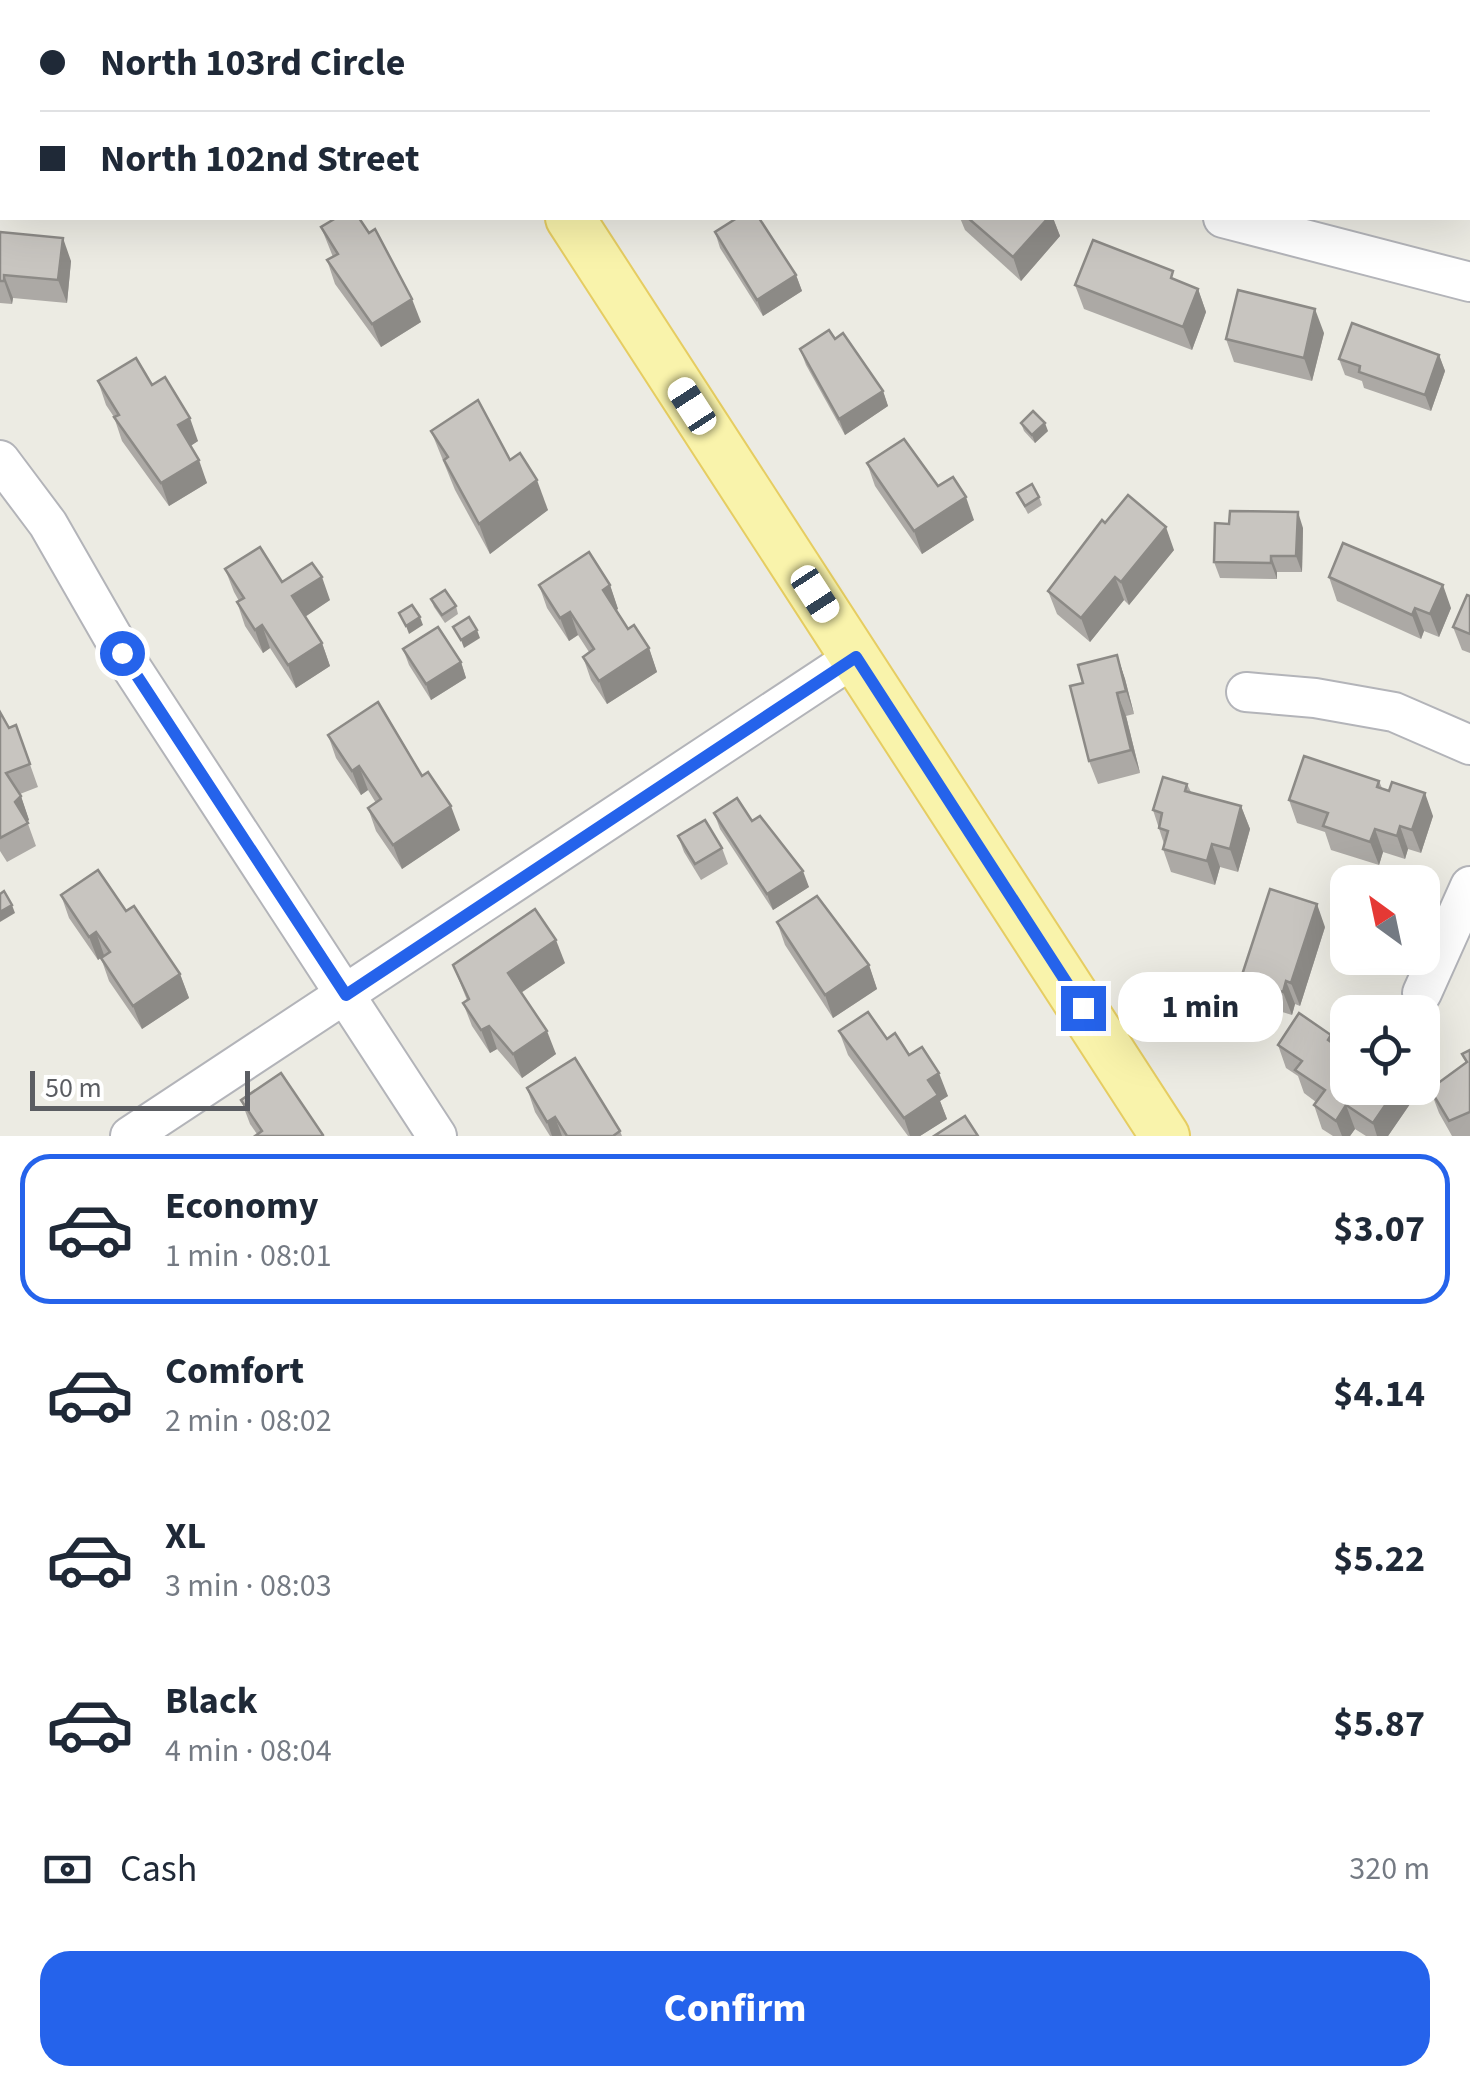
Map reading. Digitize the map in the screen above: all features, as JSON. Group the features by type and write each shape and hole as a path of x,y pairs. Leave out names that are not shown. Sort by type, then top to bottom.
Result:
{"main road":[{"path":"571,220 1165,1136"}],"street":[{"path":"1231,220 1470,282"},
{"path":"0,460 48,524 122,653 438,1136"},
{"path":"130,1136 856,657"},
{"path":"1246,692 1380,709 1470,745"},
{"path":"1422,993 1470,886"}],"building":[{"path":"333,220 360,220 369,233 375,229 412,299 372,324 327,260 338,254 321,227"},
{"path":"734,220 760,220 796,275 757,300 715,232"},
{"path":"970,220 1046,220 1013,257"},
{"path":"0,232 63,238 58,280 4,275 4,281 0,281"},
{"path":"1093,240 1173,271 1171,278 1198,289 1183,327 1075,285"},
{"path":"1238,290 1315,309 1304,358 1226,339"},
{"path":"1352,323 1439,355 1425,395 1359,372 1360,366 1339,359"},
{"path":"829,330 835,339 843,333 883,391 839,419 800,349"},
{"path":"136,358 152,385 165,377 190,418 178,425 199,460 161,483 114,417 119,415 98,381"},
{"path":"478,400 510,460 520,453 537,480 479,524 444,460 448,457 431,431"},
{"path":"1033,411 1045,423 1032,435 1021,423"},
{"path":"904,439 938,486 953,477 966,497 914,531 867,463"},
{"path":"1032,484 1039,497 1025,506 1017,493"},
{"path":"1128,495 1166,527 1121,582 1115,577 1081,618 1048,591 1102,520 1105,523"},
{"path":"1230,511 1298,512 1296,556 1271,556 1271,563 1214,562 1215,523 1229,524"},
{"path":"1343,543 1443,585 1430,614 1415,608 1412,615 1329,577"},
{"path":"260,547 282,582 312,563 322,577 292,596 322,643 288,665 262,625 255,630 237,602 244,598 225,569"},
{"path":"589,552 610,585 603,590 628,629 634,625 649,648 599,681 583,657 594,649 570,612 560,618 539,585"},
{"path":"445,590 456,606 442,615 431,599"},
{"path":"1467,595 1470,596 1470,634 1453,627"},
{"path":"412,605 420,617 406,626 399,613"},
{"path":"469,617 477,630 461,640 453,627"},
{"path":"438,627 461,662 426,684 403,649"},
{"path":"1117,655 1126,691 1117,693 1131,750 1089,761 1070,686 1083,683 1078,665"},
{"path":"378,702 422,776 428,772 451,806 393,845 368,808 381,799 359,766 352,771 328,735"},
{"path":"0,712 9,728 16,725 30,764 6,773 21,796 15,802 28,823 0,838"},
{"path":"1304,756 1379,781 1377,787 1389,791 1392,782 1425,793 1412,830 1400,826 1397,836 1375,829 1370,842 1323,826 1328,813 1289,800"},
{"path":"1163,777 1187,784 1185,791 1241,806 1230,849 1212,844 1207,861 1163,849 1168,831 1159,828 1162,813 1153,810"},
{"path":"737,798 752,821 760,816 803,871 767,894 714,813"},
{"path":"705,820 722,848 695,864 678,836"},
{"path":"98,870 126,911 134,906 180,974 133,1006 101,958 110,952 96,932 89,937 61,895"},
{"path":"1270,889 1317,904 1291,983 1286,981 1283,992 1241,978"},
{"path":"4,891 12,905 0,912 0,894"},
{"path":"817,896 869,965 825,995 777,922"},
{"path":"535,909 556,940 508,973 547,1031 513,1054 489,1026 481,1030 463,1003 469,999 453,965"},
{"path":"868,1012 887,1039 895,1033 909,1055 922,1047 939,1073 928,1080 938,1095 904,1118 839,1031"},
{"path":"1299,1013 1330,1034 1330,1105 1346,1105 1336,1121 1314,1105 1325,1090 1295,1070 1302,1061 1278,1045"},
{"path":"1470,1050 1470,1112 1449,1121 1440,1105 1440,1082 1467,1062 1462,1054"},
{"path":"575,1058 620,1131 613,1136 567,1136 555,1117 547,1122 527,1088"},
{"path":"281,1073 322,1136 255,1136 262,1131 241,1100"},
{"path":"1346,1105 1385,1105 1373,1123"},
{"path":"965,1116 978,1136 934,1136"}],"route":[{"path":"122,653 346,995 856,657 1083,1008"}]}
